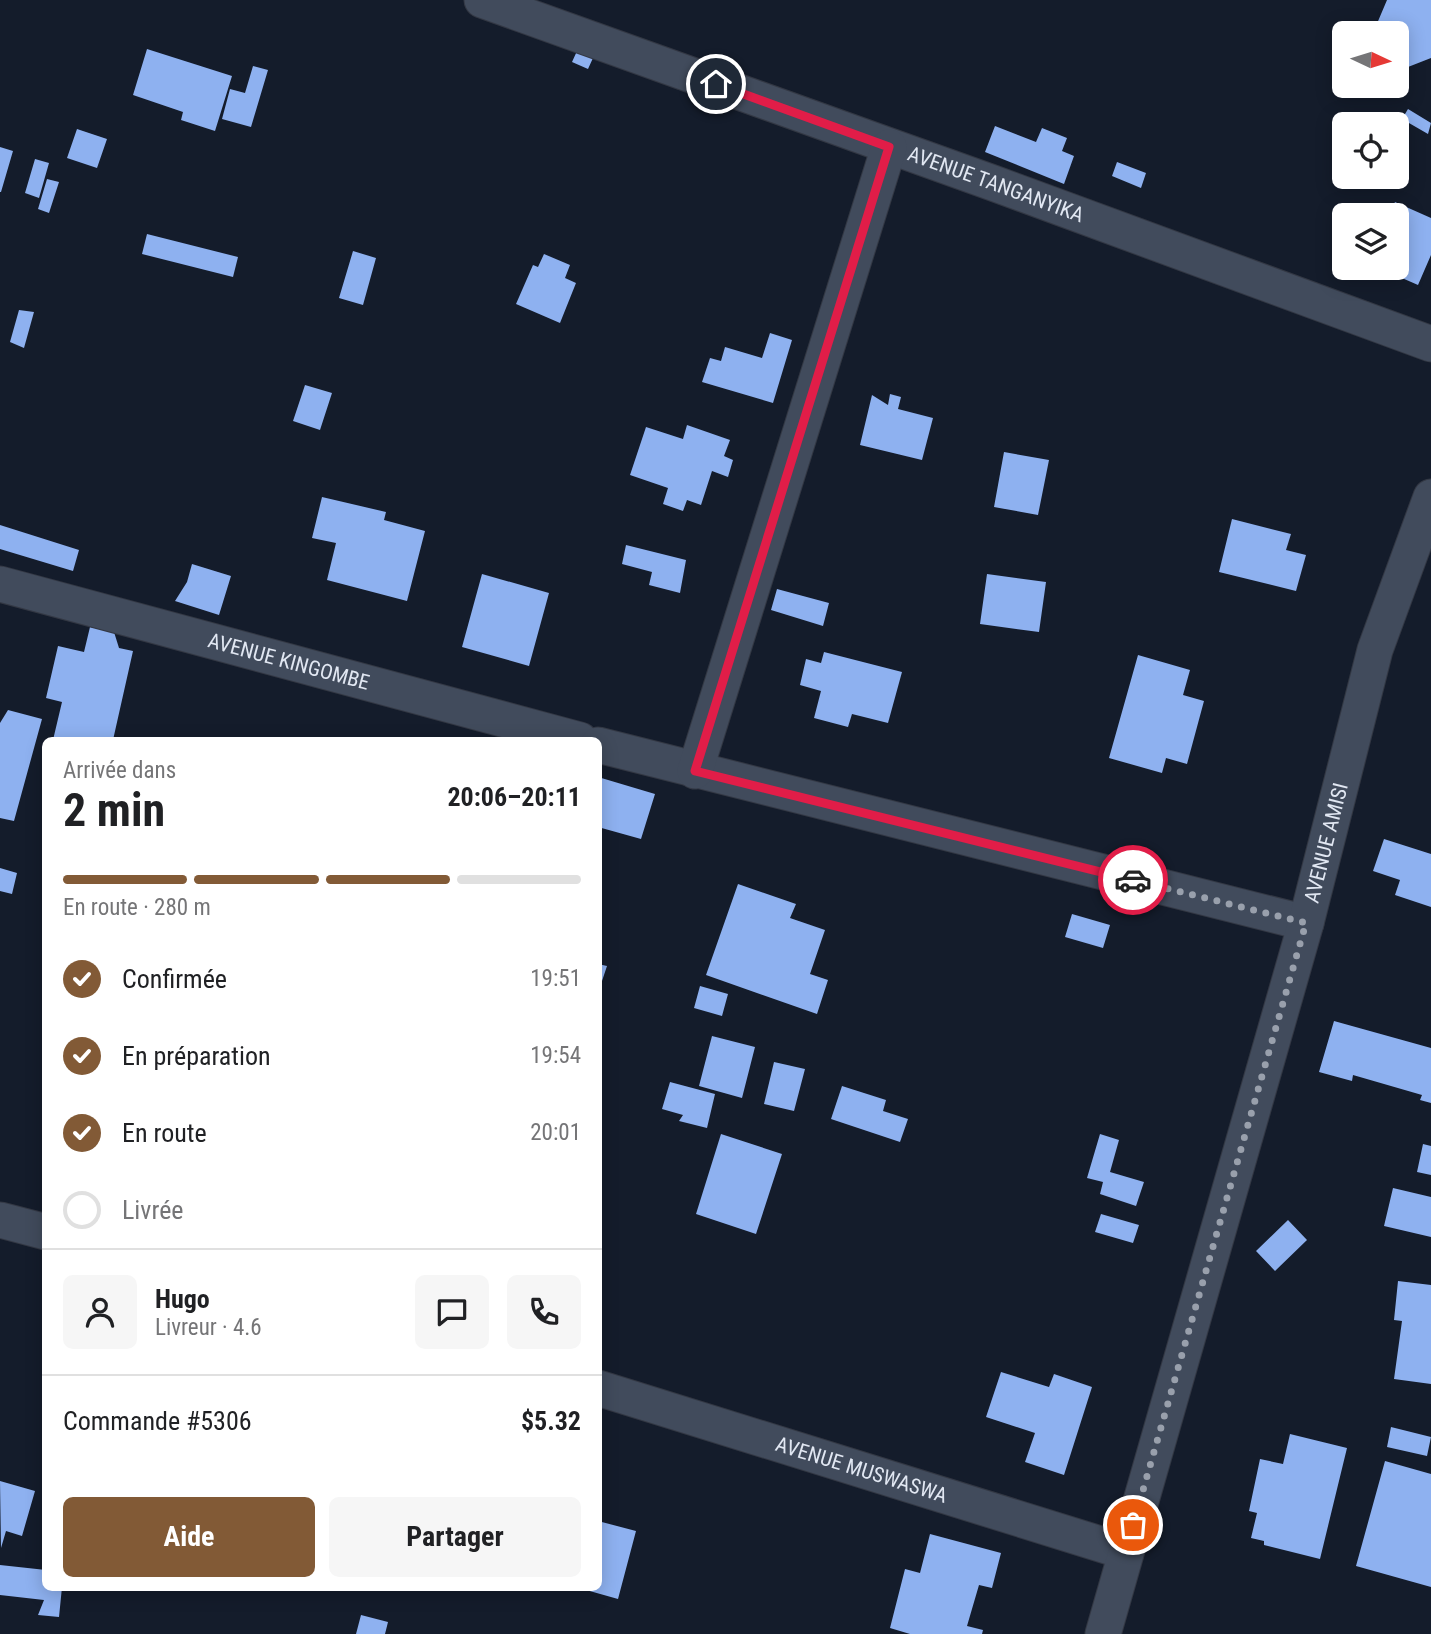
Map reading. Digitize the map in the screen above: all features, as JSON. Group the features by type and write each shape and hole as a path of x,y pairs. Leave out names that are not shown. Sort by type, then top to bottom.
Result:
{"street":[{"name":"AVENUE TANGANYIKA","path":"482,0 1431,344"},
{"path":"695,771 889,147"},
{"name":"AVENUE AMISI","path":"1103,1634 1306,923 1375,650 1431,497"},
{"name":"AVENUE KINGOMBE","path":"0,584 569,737"},
{"path":"602,746 1306,923"},
{"path":"0,1220 42,1231"},
{"name":"AVENUE MUSWASWA","path":"602,1389 1126,1552"}],"building":[{"path":"1387,0 1431,0 1431,58 1409,67 1409,21 1378,21"},
{"path":"147,49 232,76 215,131 181,120 183,112 133,95"},
{"path":"577,51 593,58 588,69 572,62"},
{"path":"253,66 268,70 251,127 222,119 230,89 245,93"},
{"path":"1408,109 1431,123 1428,134 1409,123 1409,112 1406,112"},
{"path":"995,126 1036,142 1042,128 1067,138 1062,151 1074,156 1064,184 985,152"},
{"path":"77,129 107,139 97,168 67,158"},
{"path":"0,147 13,151 1,192 0,192"},
{"path":"35,159 49,163 39,198 25,193"},
{"path":"1117,162 1146,173 1141,188 1112,176"},
{"path":"47,179 59,182 49,213 38,209"},
{"path":"1409,208 1431,218 1431,255 1418,285 1407,280 1409,280"},
{"path":"147,234 238,257 233,277 142,254"},
{"path":"353,251 376,258 363,305 339,298"},
{"path":"544,254 570,265 565,278 576,283 560,323 516,304 533,265 538,267"},
{"path":"19,310 34,312 24,348 10,342"},
{"path":"770,333 792,340 773,403 702,382 710,358 721,361 725,347 762,358"},
{"path":"305,385 332,393 320,430 293,421"},
{"path":"890,394 901,397 898,409 933,418 922,460 860,445 872,395 888,405"},
{"path":"687,425 730,440 724,456 733,460 728,477 712,471 701,505 687,500 683,511 663,504 668,488 630,475 646,427 683,439"},
{"path":"1004,452 1049,460 1038,515 994,507"},
{"path":"322,497 386,512 384,520 425,531 407,601 327,580 336,543 312,538"},
{"path":"1232,519 1291,534 1286,550 1306,555 1296,591 1219,572"},
{"path":"0,525 79,550 73,571 0,549"},
{"path":"626,545 686,560 680,593 649,585 652,572 622,564"},
{"path":"192,564 231,576 219,615 175,601 187,582"},
{"path":"482,574 549,593 529,666 462,647"},
{"path":"987,574 1046,582 1039,632 980,624"},
{"path":"777,589 829,603 823,626 771,610"},
{"path":"90,627 114,632 119,648 133,651 114,737 54,737 62,702 46,698 58,646 84,652"},
{"path":"824,652 902,672 888,723 852,714 848,727 814,718 821,691 800,685 806,659 821,663"},
{"path":"1138,655 1190,670 1183,695 1204,701 1187,764 1166,758 1162,773 1109,758"},
{"path":"8,710 42,719 14,821 0,818 0,723"},
{"path":"602,778 655,794 641,839 602,828"},
{"path":"1384,839 1431,854 1431,907 1395,895 1400,880 1373,871"},
{"path":"0,868 17,873 12,894 0,891"},
{"path":"738,884 796,904 790,918 825,930 810,974 828,980 817,1014 706,975"},
{"path":"1072,914 1110,925 1103,948 1065,937"},
{"path":"602,965 607,966 602,981"},
{"path":"700,986 728,994 722,1016 694,1008"},
{"path":"1334,1021 1431,1048 1431,1103 1420,1100 1422,1095 1353,1075 1352,1081 1319,1072"},
{"path":"712,1036 755,1047 742,1098 699,1086"},
{"path":"774,1062 805,1069 794,1111 764,1104"},
{"path":"670,1082 715,1094 707,1128 679,1121 683,1115 662,1109"},
{"path":"842,1086 886,1100 883,1111 908,1119 900,1142 831,1119"},
{"path":"721,1134 782,1154 756,1234 696,1214"},
{"path":"1100,1134 1119,1140 1110,1172 1144,1182 1136,1206 1100,1194 1103,1182 1087,1178"},
{"path":"1423,1144 1431,1146 1431,1175 1417,1172"},
{"path":"1393,1188 1431,1197 1431,1237 1384,1226"},
{"path":"1101,1214 1139,1225 1133,1243 1095,1232"},
{"path":"1288,1220 1307,1240 1275,1271 1256,1251"},
{"path":"1398,1281 1431,1285 1431,1384 1394,1379 1402,1321 1394,1320"},
{"path":"1001,1372 1049,1387 1054,1374 1092,1387 1064,1475 1025,1462 1035,1433 986,1417"},
{"path":"1391,1427 1431,1437 1427,1456 1387,1447"},
{"path":"1290,1434 1347,1448 1320,1559 1264,1545 1264,1541 1251,1538 1257,1513 1249,1511 1260,1459 1283,1464"},
{"path":"1385,1461 1431,1474 1431,1587 1356,1566"},
{"path":"0,1481 35,1491 22,1536 6,1531 1,1548"},
{"path":"602,1522 636,1531 618,1599 590,1591 602,1591"},
{"path":"930,1534 1001,1553 992,1588 979,1585 967,1626 983,1630 982,1634 910,1634 890,1628 905,1569 920,1573"},
{"path":"0,1565 42,1570 42,1591 62,1591 59,1617 38,1615 44,1600 0,1595"},
{"path":"361,1615 388,1622 385,1634 356,1634"}],"way so far":[{"path":"1133,880 1306,923 1133,1525"}],"route":[{"path":"716,84 889,147 695,771 1133,880"}]}
